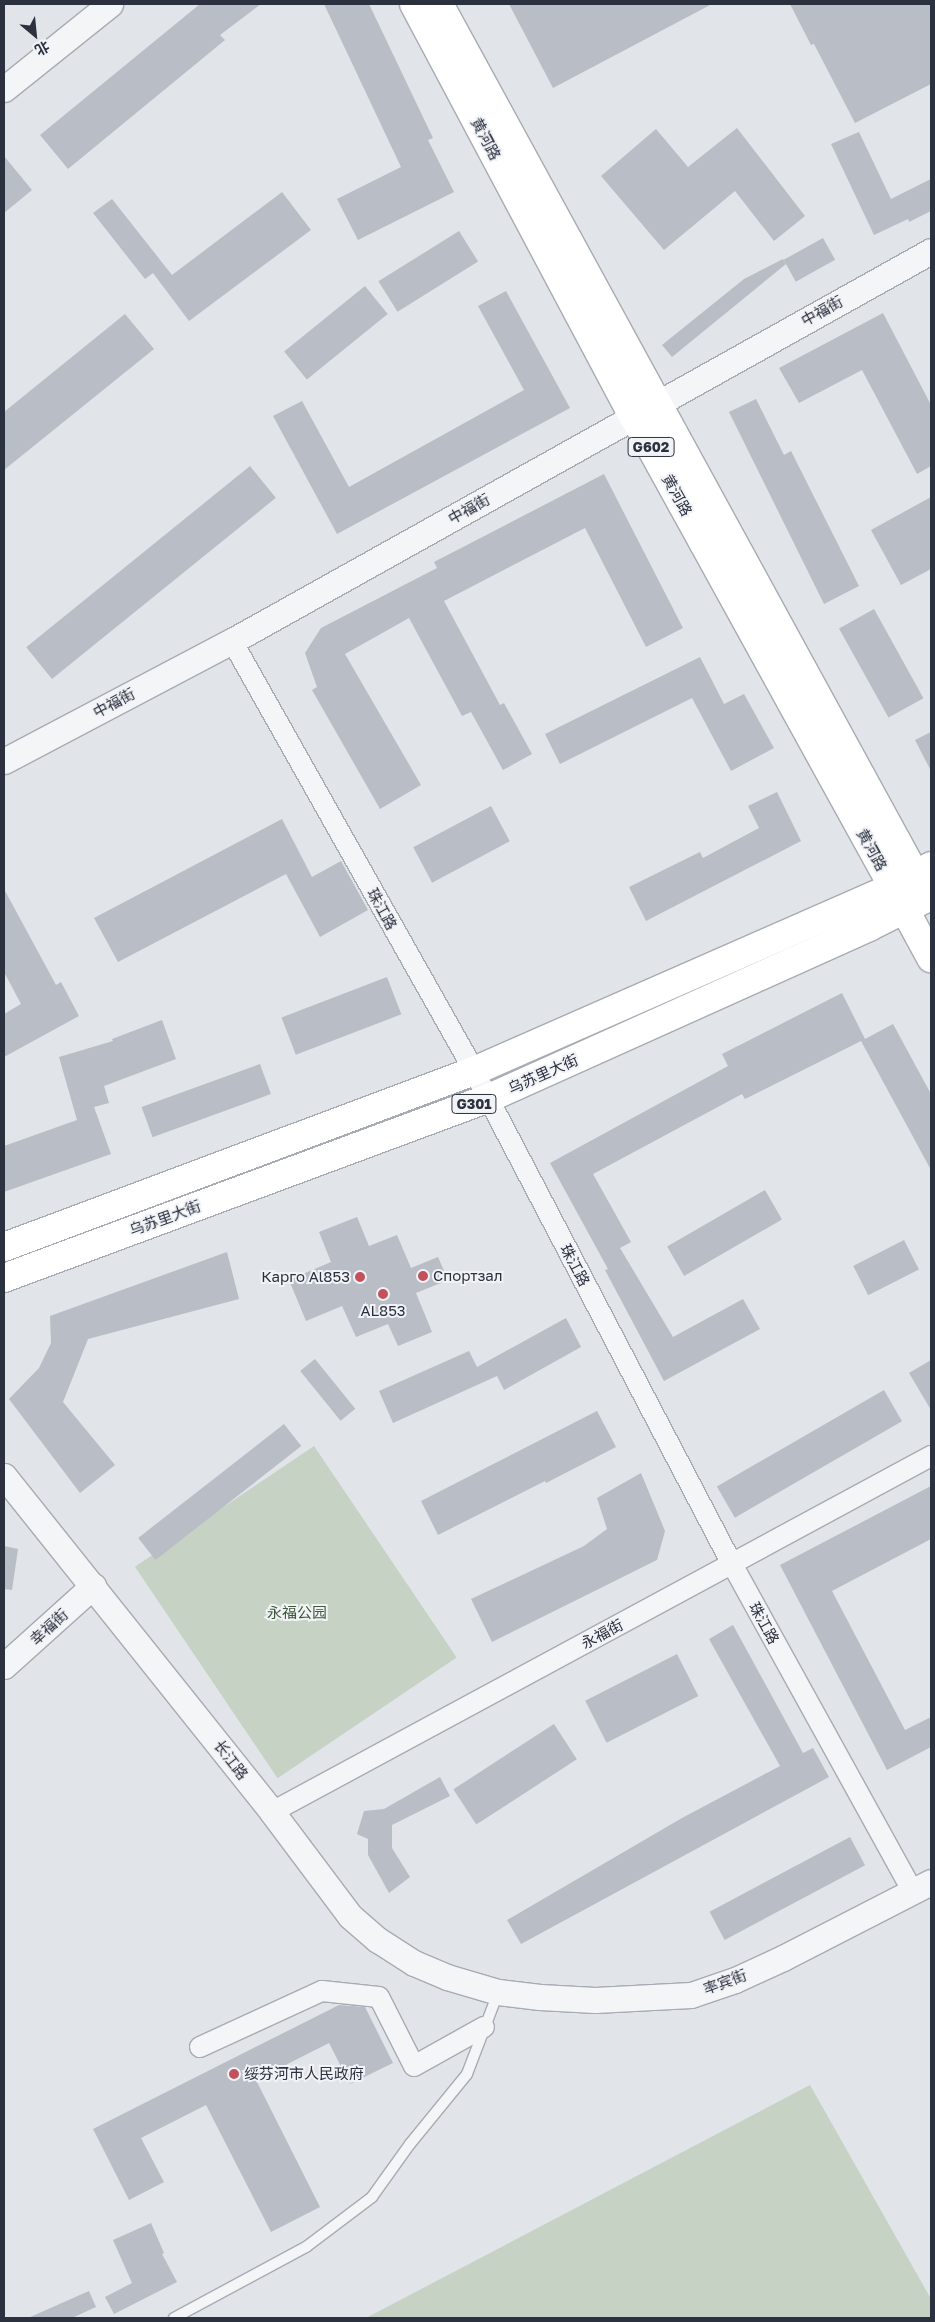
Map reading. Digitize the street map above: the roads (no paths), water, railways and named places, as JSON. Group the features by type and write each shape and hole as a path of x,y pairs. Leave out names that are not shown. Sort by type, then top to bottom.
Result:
{"main road":[{"name":"黄河路","path":"414,4 634,416 919,891"},
{"name":"黄河路","path":"439,4 658,403 919,891 931,958"},
{"name":"乌苏里大街","path":"4,1247 474,1071 919,891"},
{"name":"乌苏里大街","path":"4,1278 489,1098 919,891"}],"street":[{"path":"4,89 110,4"},
{"name":"中福街","path":"4,762 232,641 931,251"},
{"name":"珠江路","path":"232,641 489,1098 732,1564 922,1887"},
{"name":"永福街","path":"272,1812 931,1456"},
{"name":"长江路","path":"4,1476 272,1812 350,1916 378,1940 414,1964 498,1992"},
{"name":"幸福街","path":"4,1666 93,1586"},
{"name":"率宾街","path":"498,1992 594,2000 690,1995 734,1980 775,1962 922,1887"},
{"path":"200,2047 322,1991 379,1997 414,2066 484,2028"}],"lane":[{"path":"174,2318 306,2247 372,2197 410,2144 467,2074 498,1992"}],"place":[{"name":"Спортзал","path":"423,1276"},
{"name":"Карго Al853","path":"360,1277"},
{"name":"AL853","path":"383,1294"},
{"name":"绥芬河市人民政府","path":"234,2074"}],"park label":[{"name":"永福公园","path":"297,1613"}]}
